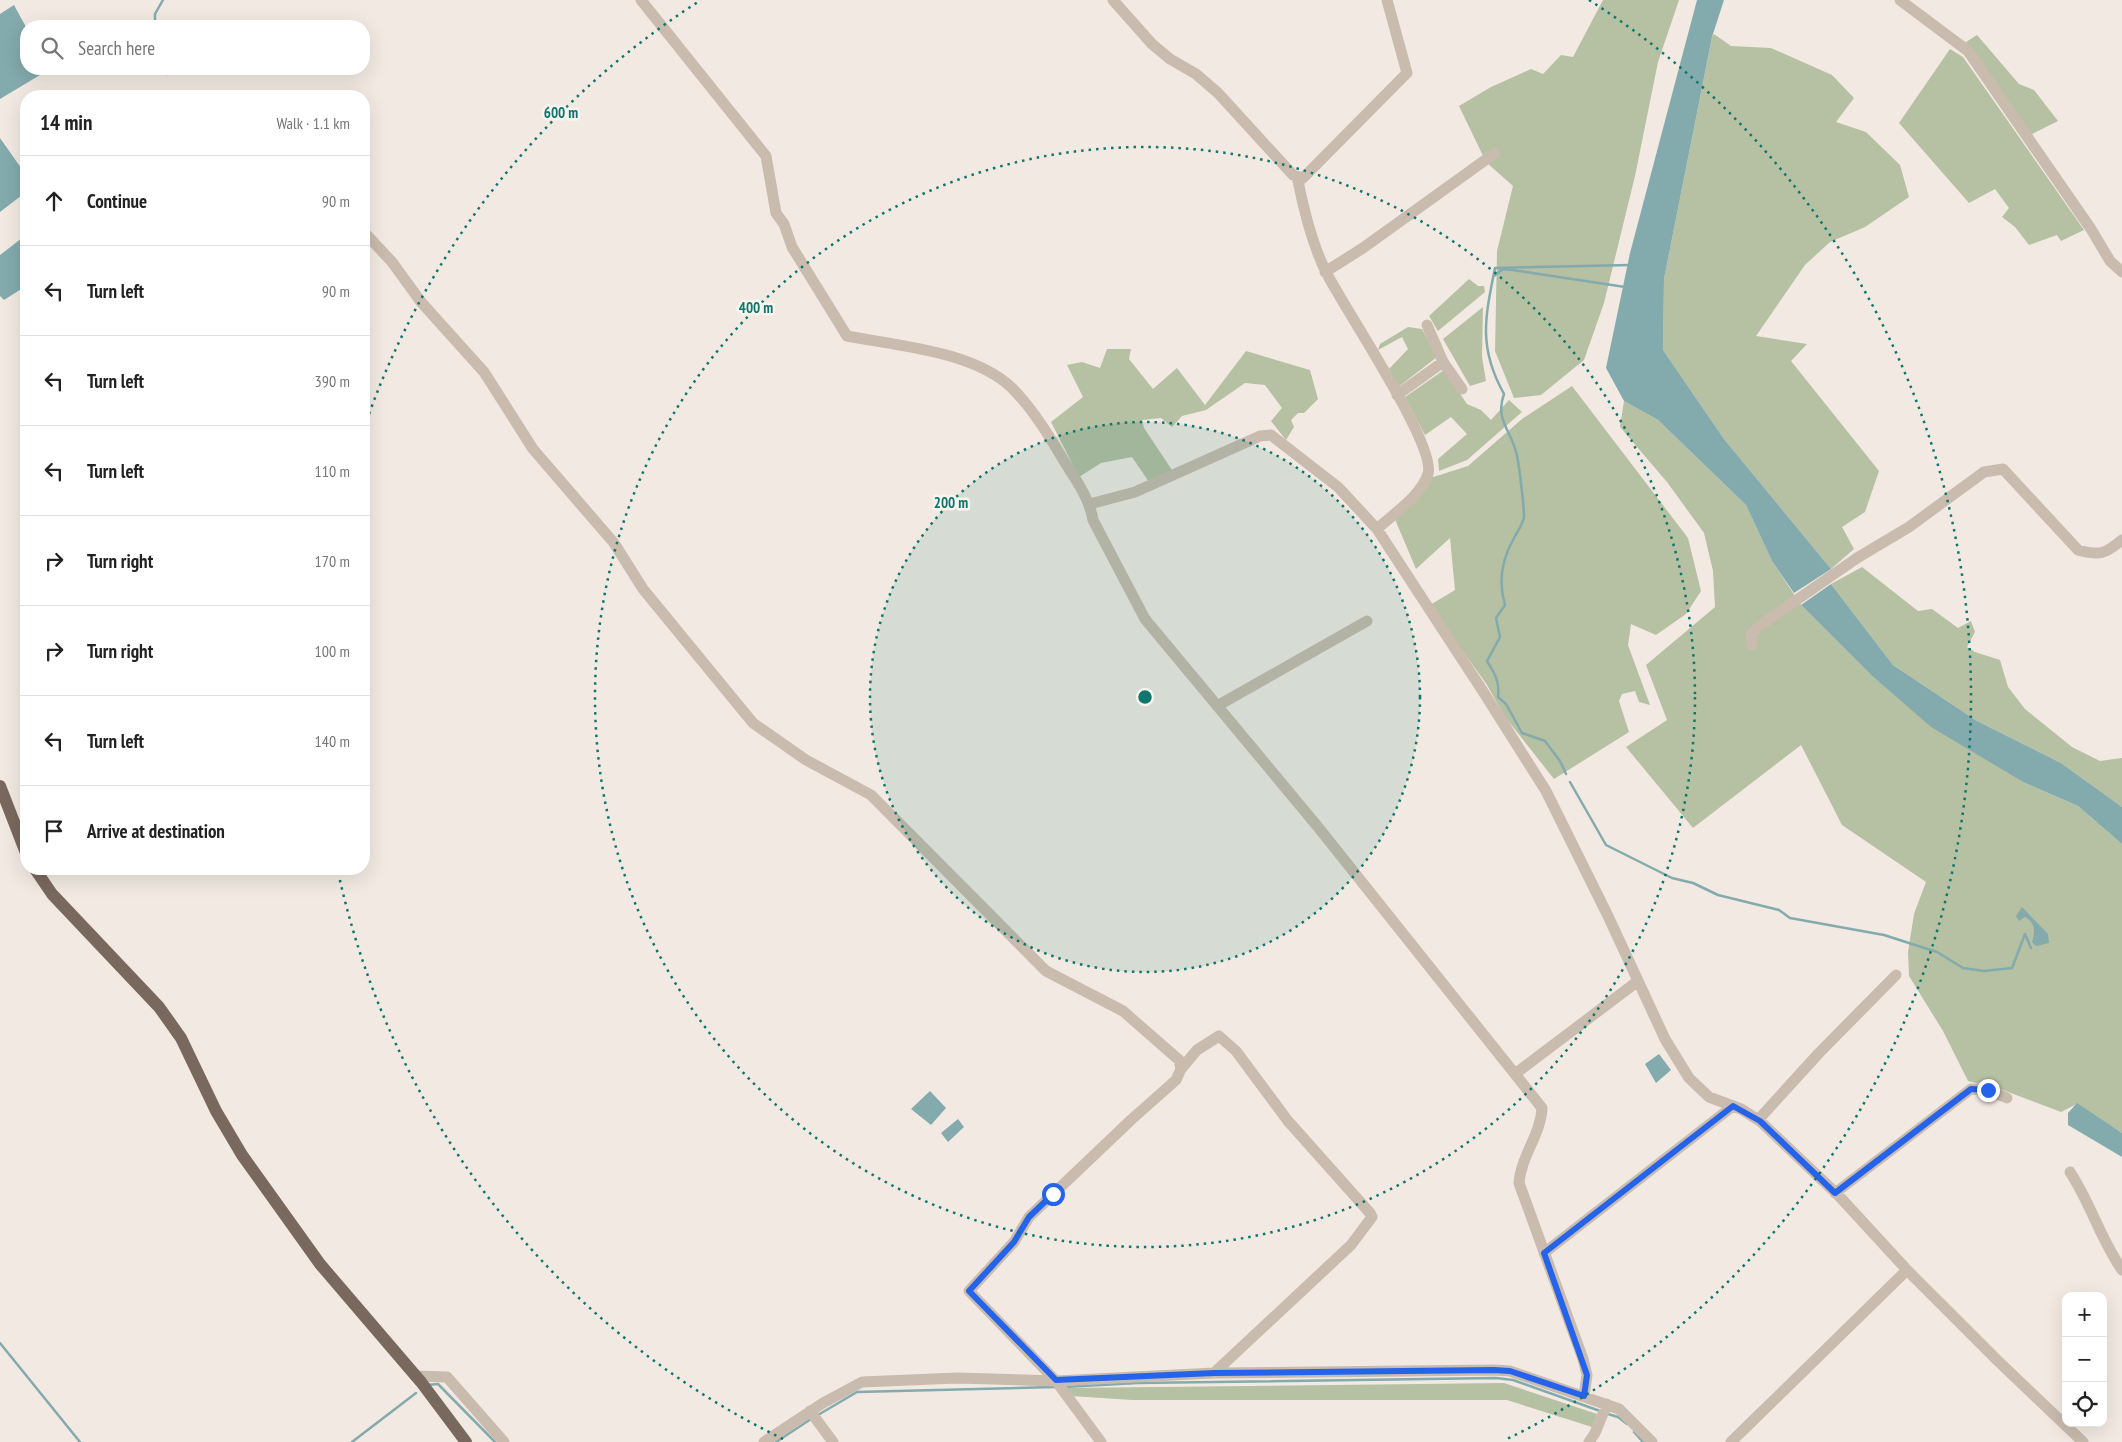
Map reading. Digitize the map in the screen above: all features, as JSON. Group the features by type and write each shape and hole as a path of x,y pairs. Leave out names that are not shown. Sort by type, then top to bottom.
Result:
{"main road":[{"path":"0,786 20,838"},
{"path":"39,875 52,894 148,993 164,1013 181,1038 216,1112 242,1154 320,1264 415,1376 466,1442"}],"street":[{"path":"641,0 766,156 776,213 784,224 792,247 847,336 968,362 1011,388 1042,424 1090,504 1092,520 1145,619 1324,834 1542,1108 1541,1118 1519,1172 1518,1182 1587,1375 1584,1396"},
{"path":"1113,0 1152,44 1170,59 1196,74 1218,93 1293,175 1303,178"},
{"path":"1377,529 1410,499 1421,486 1428,472 1427,462 1413,426 1397,395 1372,348 1326,272 1304,211 1298,181 1407,73 1387,0"},
{"path":"1900,0 1968,51 2091,228 2110,262 2122,272"},
{"path":"1326,272 1363,248 1495,153"},
{"path":"370,238 392,262 421,302 484,372 533,449 614,543 643,590 753,723 806,760 872,795 1046,971 1123,1011 1179,1060 1181,1069"},
{"path":"1427,325 1443,362 1462,389"},
{"path":"1397,395 1443,362"},
{"path":"1090,504 1135,492 1260,436 1271,434 1338,487 1377,529 1546,791 1665,1039 1689,1078 1709,1097 1733,1106 1758,1120 1835,1193 1907,1270 2083,1442"},
{"path":"1752,644 1751,634 1762,624 1857,558 1909,527 1984,472 2002,469 2078,550 2093,554 2106,553 2122,540"},
{"path":"1217,706 1367,621"},
{"path":"1758,1120 1819,1053 1896,975"},
{"path":"1515,1074 1638,981"},
{"path":"1101,1442 1059,1386 969,1291 1014,1242 1029,1217 1132,1118 1176,1080 1181,1069 1197,1050 1220,1036 1236,1051 1288,1121 1372,1217 1352,1245 1214,1373"},
{"path":"1835,1193 1971,1089 1988,1090 2007,1098"},
{"path":"1544,1253 1733,1106"},
{"path":"2070,1172 2083,1191 2106,1248 2122,1270"},
{"path":"1731,1442 1907,1270"},
{"path":"764,1442 810,1411 862,1382 957,1378 1059,1386 1214,1373 1494,1370 1510,1371 1607,1404 1626,1414 1652,1442"},
{"path":"415,1376 447,1377 504,1442"},
{"path":"1588,1442 1607,1404"},
{"path":"810,1411 833,1442"}],"green space":[{"path":"1603,0 1679,0 1658,62 1635,176 1604,303 1584,360 1541,395 1514,398 1495,351 1497,251 1513,186 1486,162 1459,106 1491,87 1531,69 1543,74 1561,55 1573,57"},
{"path":"1714,34 1731,46 1771,48 1832,75 1854,98 1836,122 1866,132 1900,165 1909,197 1865,227 1830,242 1805,265 1756,336 1807,344 1791,361 1879,471 1865,512 1842,527 1854,549 1831,569 1724,439 1663,350 1664,279"},
{"path":"1977,35 2019,84 2034,90 2058,121 2030,135 1966,42"},
{"path":"1950,49 1963,57 2084,230 2061,241 2057,235 2029,245 2015,227 2002,217 2009,208 1995,189 1969,203 1899,123"},
{"path":"1469,279 1478,286 1484,286 1485,292 1438,331 1429,316"},
{"path":"1483,307 1482,357 1486,381 1470,386 1443,339"},
{"path":"1408,327 1422,329 1437,357 1397,388 1389,369 1408,349 1402,337 1378,350 1380,344"},
{"path":"1107,349 1131,349 1129,359 1153,389 1177,368 1205,405 1246,351 1310,370 1318,399 1304,413 1298,413 1291,420 1294,427 1286,440 1271,421 1282,408 1265,385 1245,383 1206,410 1182,416 1172,427 1161,418 1142,420 1144,428 1172,470 1149,482 1132,457 1101,463 1079,477 1051,422 1083,397 1067,365 1082,362 1100,368"},
{"path":"1444,370 1467,404 1481,410 1491,420 1509,400 1522,412 1467,460 1439,471 1438,459 1467,434 1451,417 1425,435 1405,397"},
{"path":"1572,386 1688,538 1701,591 1686,614 1656,635 1631,624 1628,645 1650,705 1639,702 1635,691 1622,694 1619,701 1629,732 1554,779 1505,717 1487,685 1430,605 1455,590 1450,538 1416,569 1394,517 1427,479 1468,466 1522,419"},
{"path":"1624,401 1658,420 1746,505 1772,561 1801,605 1869,673 2025,783 2078,806 2122,844 2122,1133 2077,1104 2061,1112 2003,1090 1968,1081 1943,1031 1909,976 1908,952 1914,914 1926,882 1842,825 1801,745 1693,828 1626,747 1667,720 1646,665 1715,607 1713,571 1704,533 1667,482 1620,427"},
{"path":"1862,567 1918,611 1932,609 1958,628 1971,621 1975,632 1967,647 1975,652 2000,660 2008,687 2025,709 2072,747 2100,761 2122,758 2122,807 2061,763 1977,721 1893,665 1831,584"},
{"path":"1504,1383 1597,1414 1592,1427 1507,1400 1132,1400 1071,1396 1065,1388"}],"water":[{"path":"1697,0 1724,0 1712,37 1664,279 1663,350 1724,439 1831,569 1794,593 1772,561 1746,505 1658,420 1624,401 1606,368 1630,253"},
{"path":"14,5 22,20 20,20 20,75 40,75 0,99 0,14"},
{"path":"0,138 20,166 20,197 0,212"},
{"path":"20,240 20,290 4,300 0,296 0,255"},
{"path":"1831,584 1893,665 1977,721 2061,763 2122,807 2122,844 2078,806 2025,783 1931,727 1869,673 1801,605"},
{"path":"2022,907 2048,934 2049,943 2036,946 2032,942 2033,925 2029,919 2025,917 2019,921 2016,916"},
{"path":"1659,1054 1671,1070 1656,1083 1645,1064"},
{"path":"930,1091 946,1108 931,1125 911,1109"},
{"path":"2077,1103 2122,1133 2122,1157 2068,1125 2068,1113"},
{"path":"958,1119 964,1127 948,1142 941,1133"}],"waterway":[{"path":"155,20 155,14 163,0"},
{"path":"1566,774 1560,761 1545,741 1522,733 1506,704 1498,697 1496,678 1487,661 1500,637 1496,618 1505,605 1502,588 1504,562 1524,517 1517,457 1502,417 1501,410 1504,394 1490,362 1487,347 1487,317 1495,268 1631,265"},
{"path":"1494,276 1503,269 1625,287"},
{"path":"1570,782 1606,845 1672,878 1693,883 1718,895 1779,910 1790,918 1884,935 1937,952 1963,968 1984,971 2012,968 2025,934 2031,948"},
{"path":"0,1343 80,1442"},
{"path":"1064,1387 1138,1383 1496,1378 1513,1380 1600,1411"},
{"path":"427,1385 438,1384 495,1442"},
{"path":"818,1415 857,1392 1056,1387"},
{"path":"352,1442 416,1393"},
{"path":"1608,1414 1618,1417 1627,1424"},
{"path":"776,1442 811,1419"},
{"path":"1634,1432 1643,1442"}],"route":[{"path":"1053,1194 1029,1217 1014,1242 969,1291 1056,1380 1214,1373 1368,1373 1494,1370 1510,1371 1584,1396 1587,1375 1544,1253 1573,1233 1733,1106 1742,1109 1760,1121 1835,1193 1947,1105 1971,1089 1988,1090"}]}
